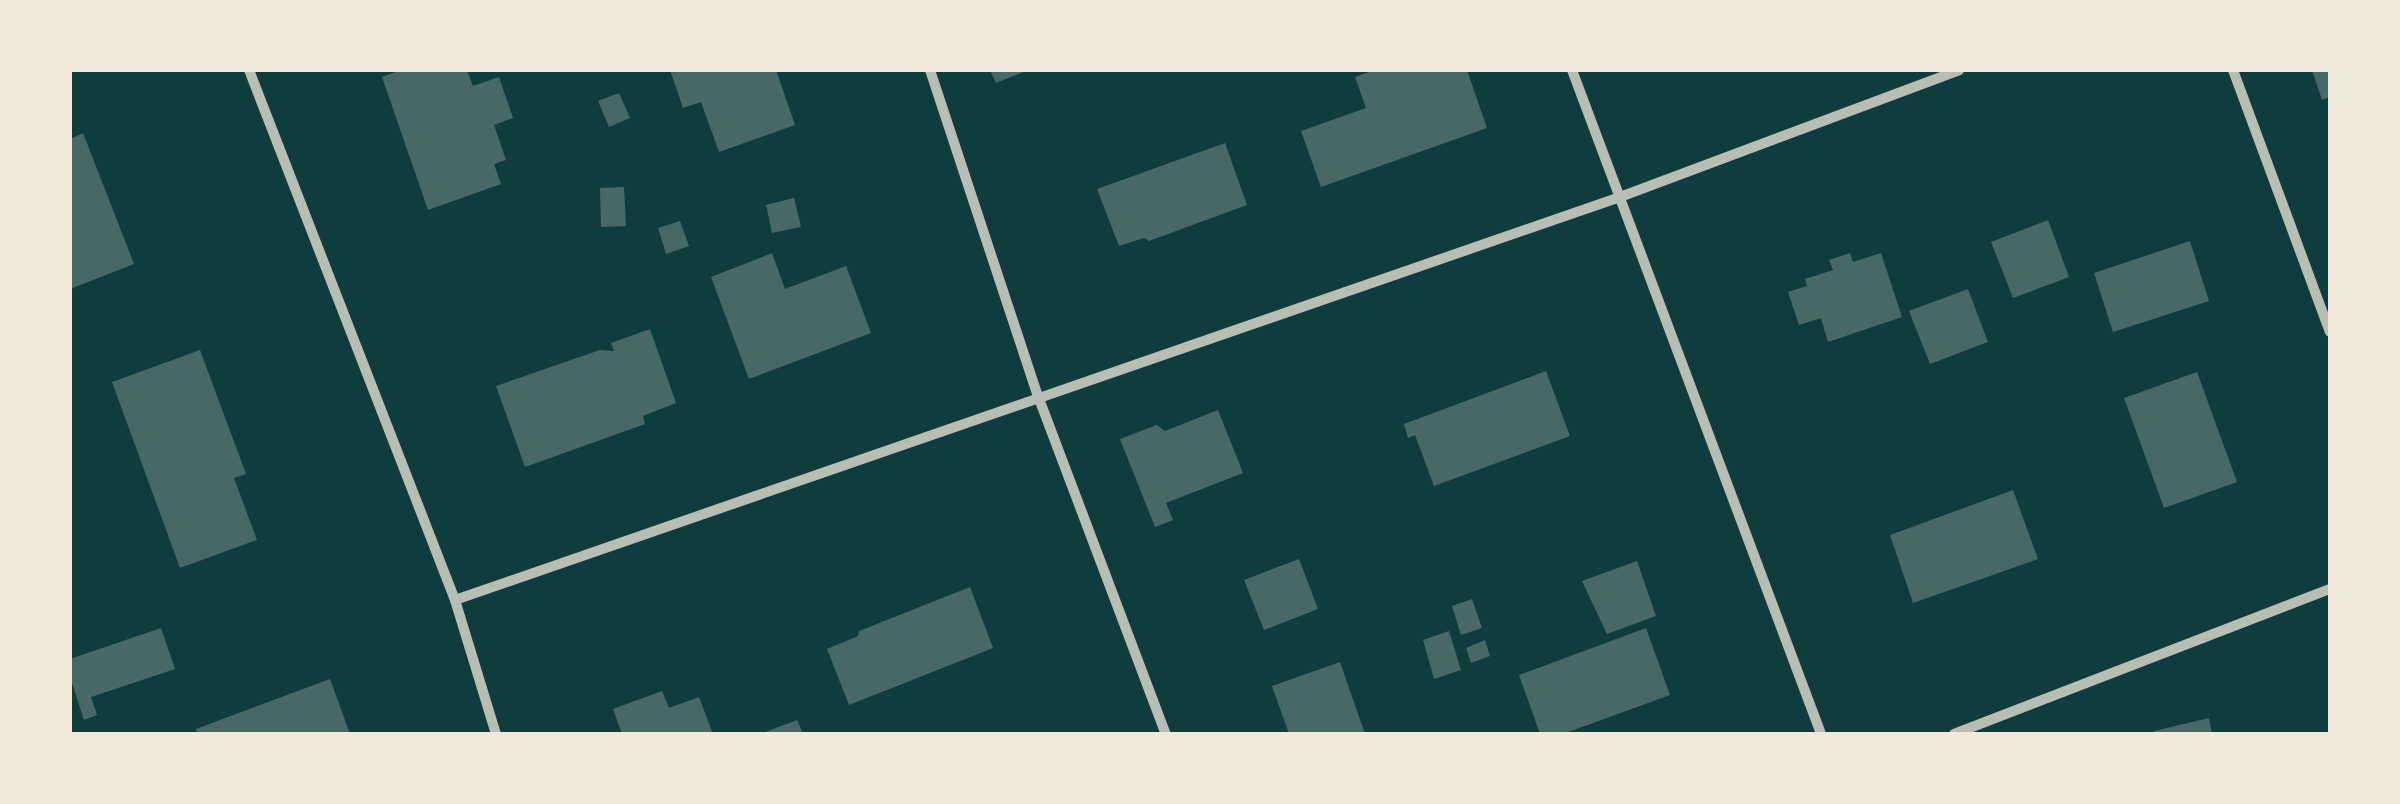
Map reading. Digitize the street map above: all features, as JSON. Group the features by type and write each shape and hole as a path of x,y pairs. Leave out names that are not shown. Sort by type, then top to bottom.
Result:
{"street":[{"path":"250,70 455,600 496,734"},
{"path":"930,70 1038,396 1166,734"},
{"path":"1572,70 1821,734"},
{"path":"455,600 1620,197 1959,70"},
{"path":"2234,70 2330,332"},
{"path":"1954,734 2330,589"}],"building":[{"path":"401,70 467,70 473,86 499,77 513,118 494,125 506,160 494,164 501,184 428,210 382,77"},
{"path":"670,70 776,70 795,125 719,152 701,102 683,108"},
{"path":"990,70 1029,70 996,83"},
{"path":"1375,70 1467,70 1487,128 1321,187 1301,131 1366,108 1355,77"},
{"path":"2312,70 2330,70 2330,97 2322,100"},
{"path":"619,93 630,118 609,127 598,101"},
{"path":"83,133 134,264 70,289 70,139"},
{"path":"1225,143 1247,205 1149,241 1144,238 1119,246 1097,189"},
{"path":"624,187 626,226 601,227 600,188"},
{"path":"794,198 801,227 772,233 766,205"},
{"path":"2048,220 2069,277 2013,298 1991,242"},
{"path":"680,221 689,246 666,254 658,228"},
{"path":"2190,241 2209,301 2113,332 2094,273"},
{"path":"772,253 785,289 846,266 871,333 749,379 711,277"},
{"path":"1850,253 1853,262 1881,253 1902,317 1828,342 1821,318 1799,325 1788,292 1807,286 1805,279 1833,270 1829,260"},
{"path":"1968,289 1988,342 1930,364 1909,311"},
{"path":"650,329 676,403 643,416 645,424 525,467 496,386 600,350 614,351 611,343"},
{"path":"200,350 246,474 234,478 257,540 180,568 112,382"},
{"path":"1546,371 1570,436 1434,486 1415,435 1408,438 1404,424"},
{"path":"2197,372 2237,482 2164,508 2124,398"},
{"path":"1218,410 1243,473 1166,503 1173,520 1155,527 1120,439 1157,425 1165,431"},
{"path":"2013,490 2038,559 1913,603 1890,535"},
{"path":"1299,559 1318,609 1264,630 1244,580"},
{"path":"1637,561 1656,616 1607,634 1582,581"},
{"path":"970,587 993,648 849,705 827,649 858,636 859,631"},
{"path":"1472,599 1482,628 1461,635 1452,606"},
{"path":"161,628 175,669 91,697 97,715 84,720 70,677 70,659"},
{"path":"1646,628 1670,695 1563,734 1540,734 1519,675"},
{"path":"1449,631 1461,670 1434,679 1423,640"},
{"path":"1485,640 1490,656 1471,663 1466,648"},
{"path":"1340,662 1365,734 1289,734 1272,686"},
{"path":"330,679 350,734 198,734 196,729"},
{"path":"662,691 669,708 699,697 713,734 622,734 613,709"},
{"path":"2209,718 2212,734 2154,731"},
{"path":"797,720 803,734 760,734"}]}
